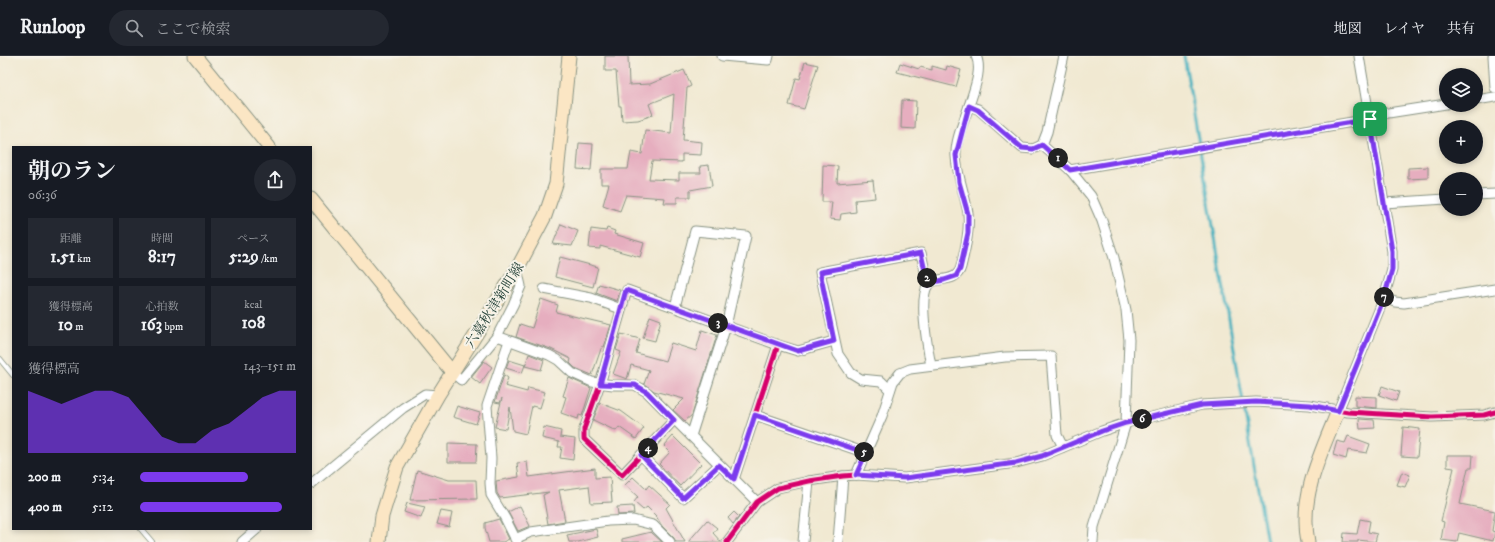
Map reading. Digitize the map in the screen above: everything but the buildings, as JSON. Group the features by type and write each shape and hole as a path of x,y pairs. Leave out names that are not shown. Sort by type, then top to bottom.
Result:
{"main road":[{"path":"195,56 268,146"},
{"name":"六嘉秋津新町線","path":"379,542 382,516 397,467 438,395 517,269 545,216 556,184 569,56"},
{"path":"312,200 452,372"},
{"path":"1308,542 1305,520 1308,493 1318,458 1338,411"}],"street":[{"path":"722,56 768,60 769,56"},
{"path":"928,285 933,282 956,276 960,269 968,233 968,214 959,182 956,155 977,78 979,61 976,56"},
{"path":"969,106 978,110 1022,148 1033,149 1042,145 1047,132 1064,56"},
{"path":"1338,411 1384,298 1392,270 1392,251 1359,56"},
{"path":"1493,56 1495,88"},
{"path":"1483,99 1495,97"},
{"path":"1070,170 1439,105"},
{"path":"1042,145 1070,170 1091,196 1102,221 1114,258 1126,310 1129,340 1126,423 1094,527 1092,542"},
{"path":"1483,195 1495,194"},
{"path":"1384,203 1439,199"},
{"path":"675,307 695,231 746,236 726,326 691,436"},
{"path":"890,390 881,381 861,379 851,373 838,354 820,272 921,253 928,285 925,297 924,325 931,366"},
{"path":"452,372 461,380 497,336 521,286 517,269"},
{"path":"1384,298 1395,302 1404,303 1495,288"},
{"path":"544,289 591,298 621,309"},
{"path":"674,420 622,475 584,439 584,429 600,384 626,290 798,351 834,341"},
{"path":"497,336 549,355 558,360 572,373 600,384 635,385 647,392 757,502"},
{"path":"509,341 487,406 491,458 491,495 505,518 516,541 531,532 608,521 633,520 653,524 670,542"},
{"path":"734,479 778,345"},
{"path":"856,475 882,416 893,382 900,373 910,368 1005,357 1051,356 1057,435 1062,447"},
{"path":"312,483 403,408 425,394 438,395"},
{"path":"727,542 757,502 778,488 808,481 843,476 856,475 905,478 1016,463 1042,456 1126,423 1202,405 1256,402 1310,405 1338,411 1432,417 1484,415 1495,412"},
{"path":"755,415 866,453"},
{"path":"641,455 683,498 719,465"},
{"path":"838,542 843,476"},
{"path":"803,542 808,481"},
{"path":"242,542 257,530"}],"lane":[{"path":"0,359 12,374"},
{"path":"142,530 152,542"}],"waterway":[{"path":"1184,56 1267,542"}],"cycle path":[{"path":"674,420 622,475 584,439 584,429 600,384 627,290 778,345 734,479"},
{"path":"727,542 757,502 778,488 809,481 843,476 856,475 905,478 1016,463 1042,456 1102,431 1126,423 1202,405 1256,402 1310,405 1348,412 1432,417 1484,415 1495,412"}],"route":[{"path":"969,106 978,110 1022,148 1033,149 1042,145 1070,170 1370,119 1392,251 1392,270 1384,298 1338,411 1310,405 1256,402 1202,405 1126,423 1102,431 1042,456 1016,463 905,478 856,475 866,453 755,415 734,479 719,465 683,498 641,455 674,420 647,392 635,385 600,384 626,290 798,351 834,341 820,272 921,253 928,285 933,282 956,276 960,269 968,233 968,214 964,195 959,182 956,155 969,106"}]}
